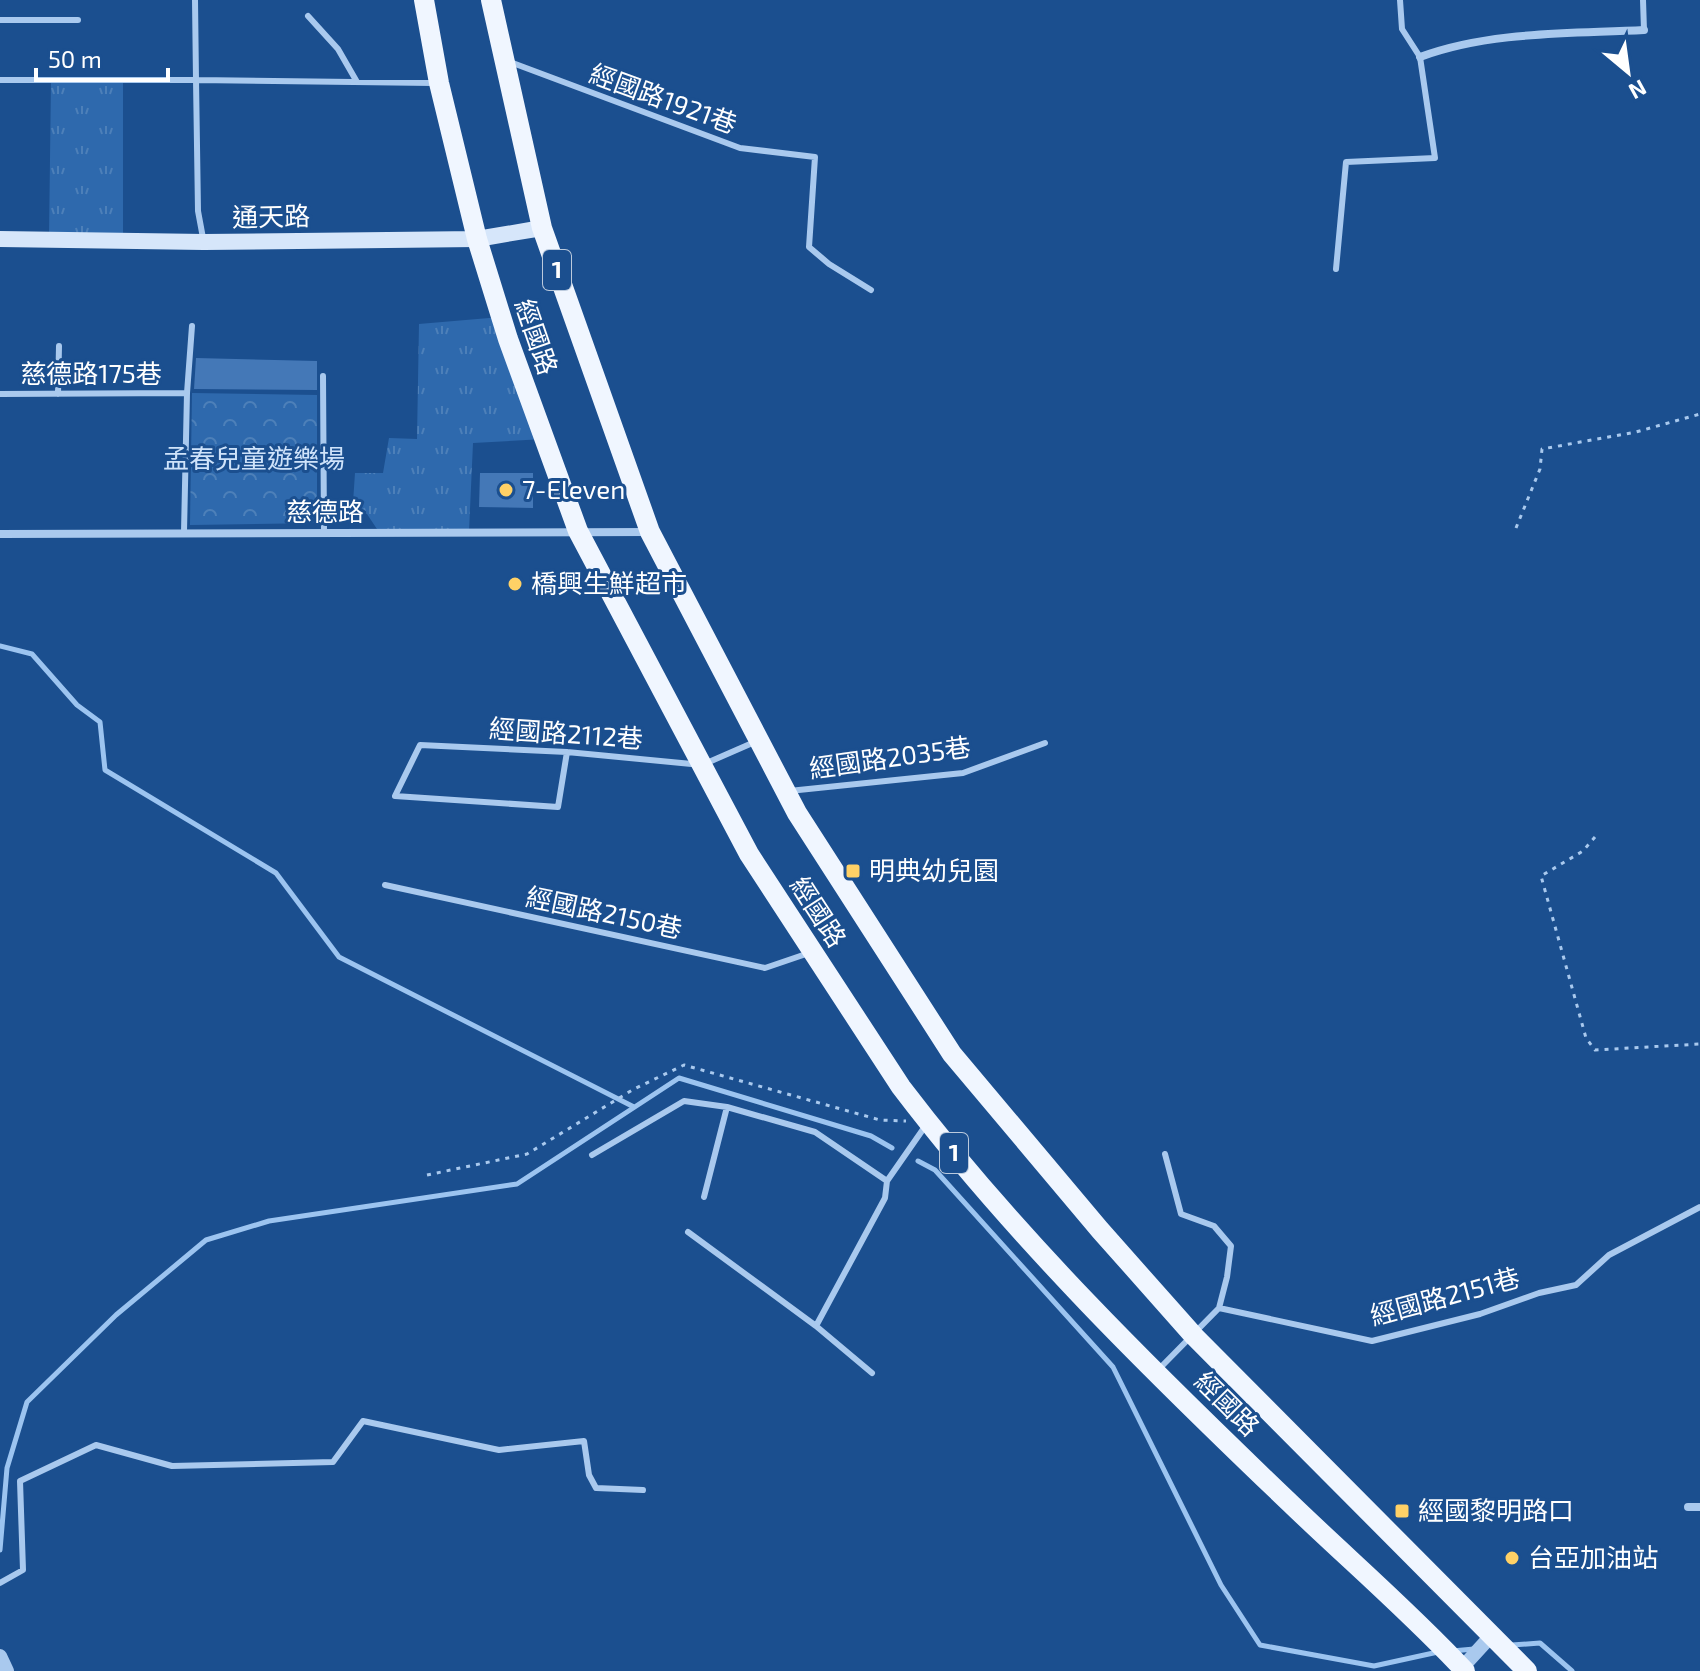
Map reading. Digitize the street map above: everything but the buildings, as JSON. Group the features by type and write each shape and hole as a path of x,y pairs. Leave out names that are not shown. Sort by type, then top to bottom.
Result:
{"main road":[{"name":"經國路","path":"424,0 439,83 477,239 508,339 578,531 749,854 901,1087 1063,1279 1462,1670"},
{"name":"經國路","path":"491,0 542,228 650,532 786,792 952,1054 1194,1336 1491,1636 1514,1667"},
{"name":"通天路","path":"0,239 204,242 477,239 542,228"}],"street":[{"path":"1420,57 1449,46 1529,36 1644,30"},
{"name":"慈德路","path":"0,534 650,532"},
{"path":"1688,1507 1700,1507"},
{"path":"1462,1670 1491,1636"},
{"path":"0,1656 7,1671"}],"lane":[{"path":"195,0 198,211 204,242"},
{"path":"1336,269 1346,162 1435,158 1420,57 1402,29 1400,0"},
{"path":"1643,0 1644,30"},
{"path":"308,16 338,49 357,82"},
{"path":"0,20 78,20"},
{"name":"經國路1921巷","path":"503,59 740,148 815,157 809,247 871,290"},
{"path":"0,80 439,83"},
{"path":"187,393 192,326"},
{"path":"58,394 59,346"},
{"path":"323,376 324,532"},
{"name":"慈德路175巷","path":"0,394 187,393 184,532"},
{"name":"經國路2112巷","path":"567,752 558,807 395,796 420,745 567,752 702,765 759,740"},
{"name":"經國路2035巷","path":"786,792 963,773 1045,743"},
{"name":"經國路2150巷","path":"385,885 765,968 813,952"},
{"path":"592,1155 684,1101 727,1107 815,1132 887,1181"},
{"path":"704,1197 727,1107"},
{"path":"816,1326 885,1198 887,1181 928,1122"},
{"path":"1157,1371 1219,1308 1231,1246 1214,1226 1181,1214 1165,1154"},
{"name":"經國路2151巷","path":"1219,1308 1372,1341 1480,1314 1539,1293 1576,1285 1609,1255 1700,1207"},
{"path":"688,1232 816,1326 872,1373"},
{"path":"0,1583 23,1570 20,1481 96,1445 172,1466 333,1462 363,1421 499,1450 584,1441 589,1475 596,1488 643,1490"}],"path":[{"path":"1516,528 1540,469 1542,449 1636,432 1700,414"},
{"path":"1595,837 1583,851 1541,876 1586,1038 1595,1050 1700,1044"}],"green space":[{"path":"51,80 123,80 123,242 49,240"},
{"path":"501,317 544,439 473,443 469,531 379,532 367,514 353,503 355,473 383,473 389,438 417,439 419,324"},
{"name":"孟春兒童遊樂場","path":"192,393 317,395 317,523 190,525"}],"waterway":[{"path":"0,646 32,654 77,705 100,722 105,770 276,873 339,957 634,1107"},
{"path":"0,1550 7,1468 27,1402 116,1315 206,1240 269,1221 517,1184 679,1078 871,1136 892,1148"},
{"path":"918,1161 935,1170 1113,1367 1221,1585 1260,1645 1374,1666 1438,1652"},
{"path":"1512,1645 1540,1643 1572,1671"},
{"path":"1452,1651 1474,1649"}],"place":[{"name":"7-Eleven","path":"506,490"},
{"name":"橋興生鮮超市","path":"515,584"},
{"name":"明典幼兒園","path":"853,871"},
{"name":"經國黎明路口","path":"1402,1511"},
{"name":"台亞加油站","path":"1512,1558"}]}
